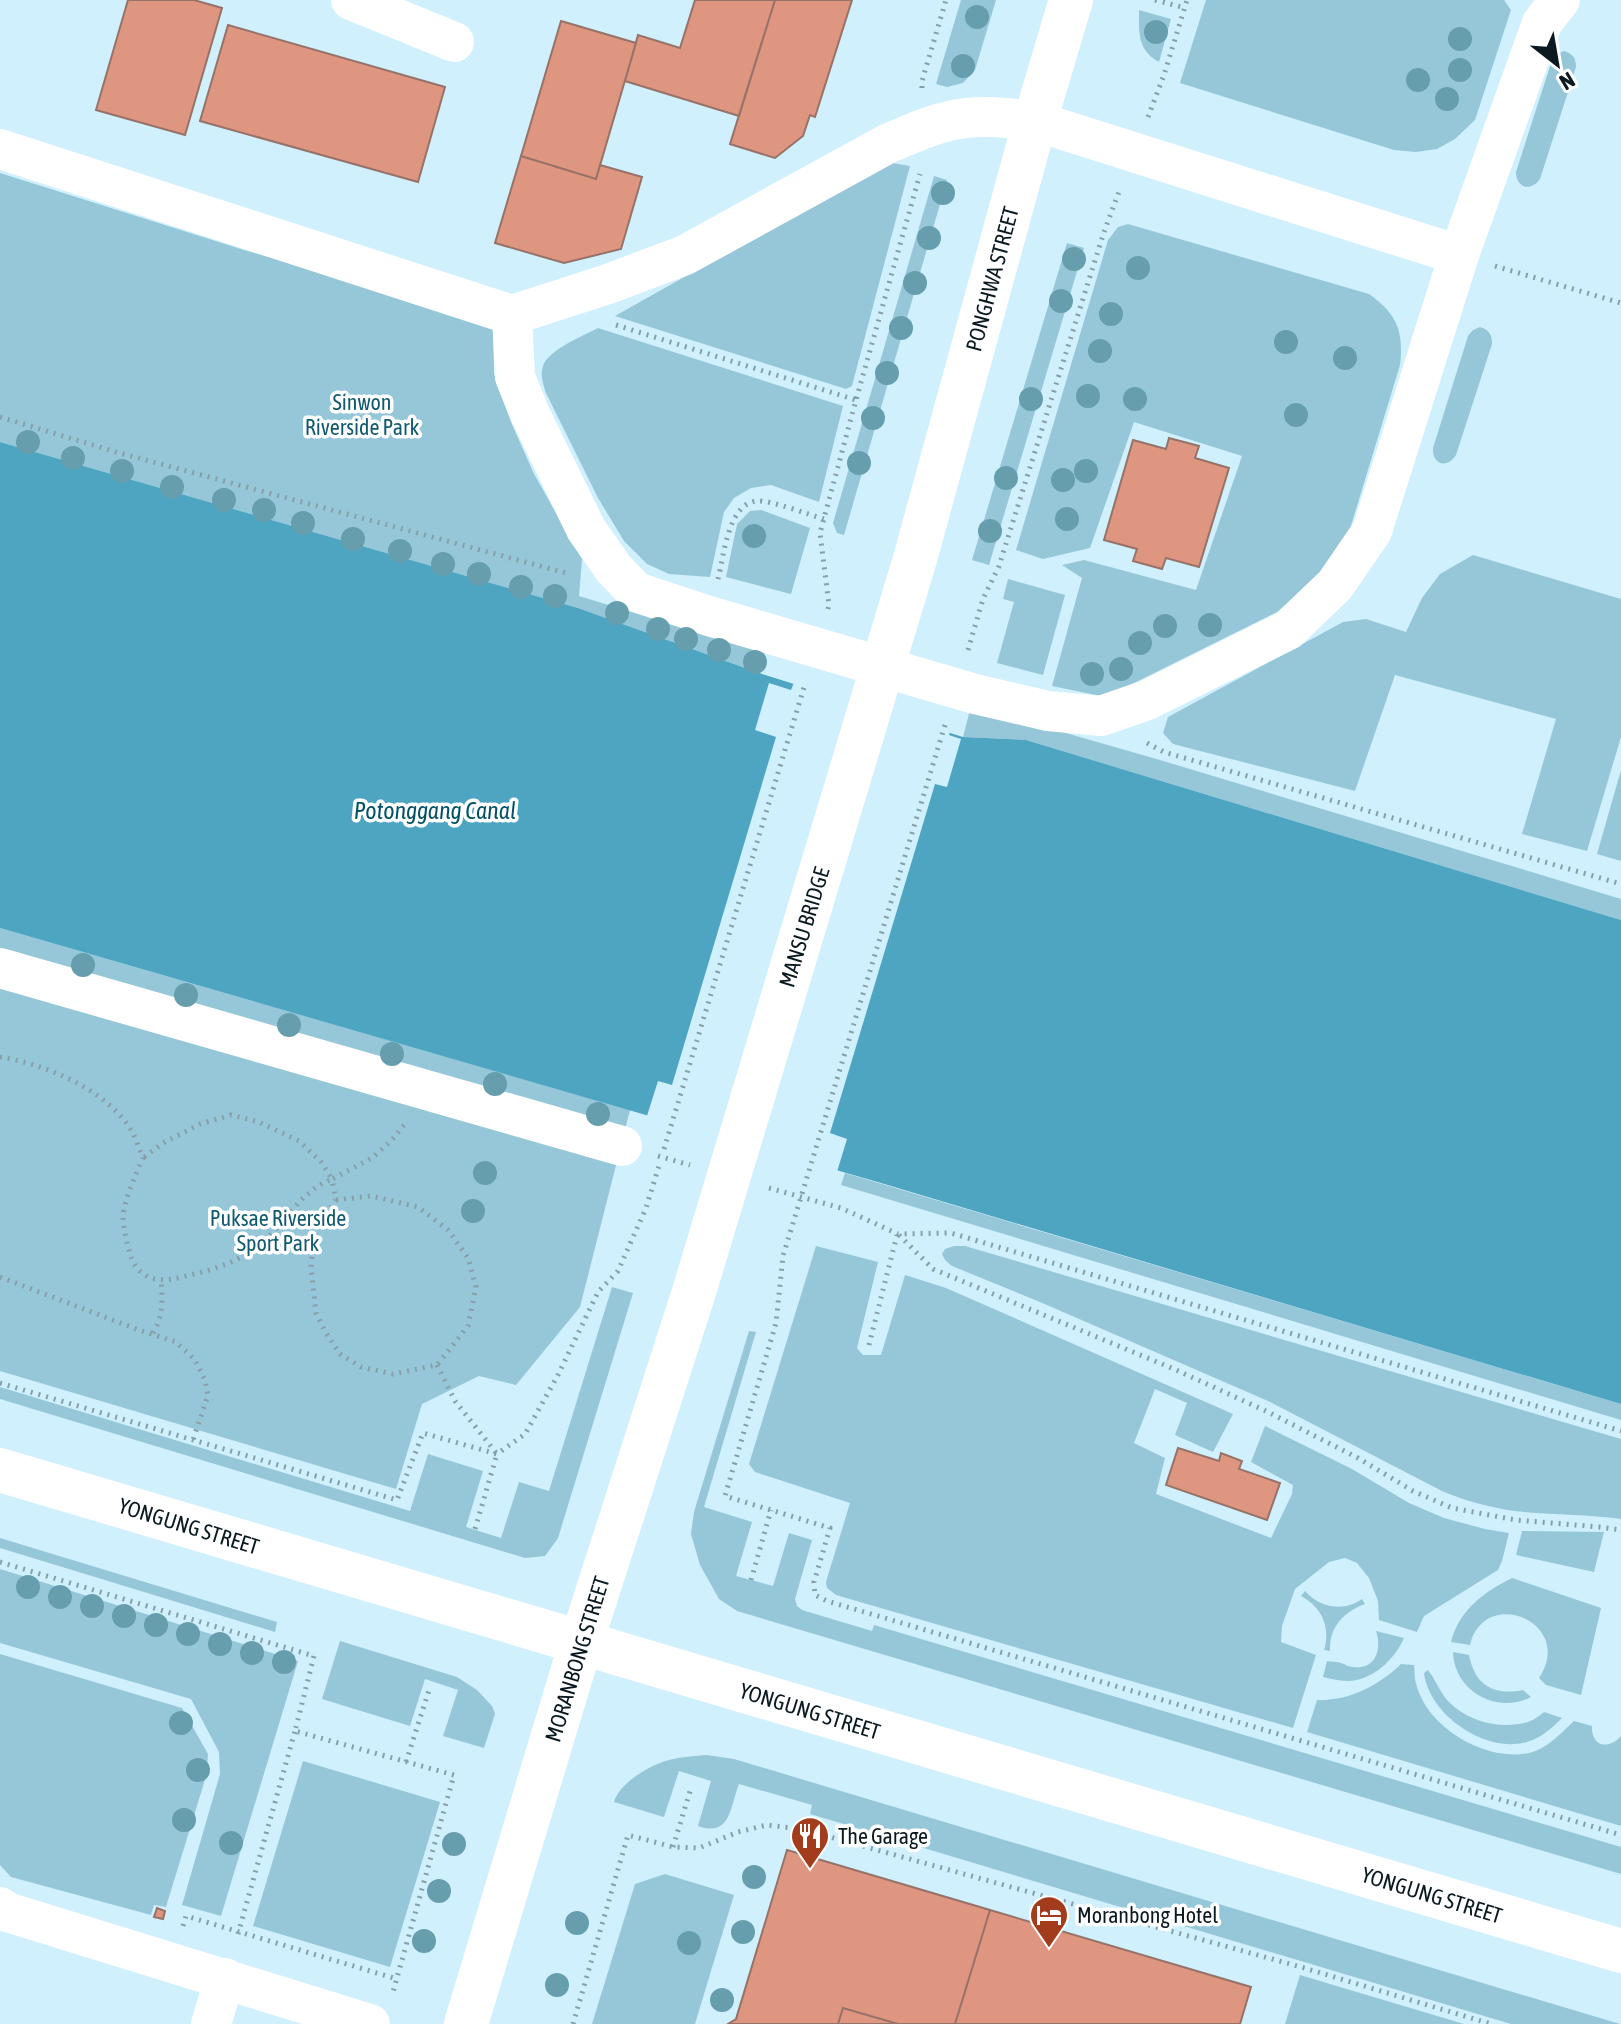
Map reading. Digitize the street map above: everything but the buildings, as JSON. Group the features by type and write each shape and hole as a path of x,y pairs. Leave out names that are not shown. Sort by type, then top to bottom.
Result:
{"main road":[{"name":"PONGHWA STREET","path":"915,559 1071,0"},
{"name":"MANSU BRIDGE","path":"693,1295 915,559"},
{"name":"MORANBONG STREET","path":"466,2024 581,1643 693,1295"},
{"name":"YONGUNG STREET","path":"0,1470 1621,1951"}],"street":[{"path":"351,0 454,42"},
{"path":"512,315 515,377 530,414 586,529 614,569 636,592 975,694 1048,711 1101,716 1147,700 1288,630 1335,585 1372,531 1459,255 1542,23 1560,0"},
{"path":"0,149 512,315 685,255 887,144 955,119 992,117 1035,121 1459,255"},
{"path":"0,968 622,1146"},
{"path":"0,1907 7,1912 225,1978 381,2009"},
{"path":"211,2024 225,1978"}],"path":[{"path":"824,620 829,605 820,533 920,175 922,81 946,0"},
{"path":"1155,0 1185,8"},
{"path":"965,660 983,599 999,566 1104,232 1164,75 1187,0"},
{"path":"1459,255 1621,303"},
{"path":"589,290 609,322 856,400"},
{"path":"0,417 131,456 575,576"},
{"path":"709,616 733,519 748,503 760,500 824,519"},
{"path":"475,1529 497,1454 525,1434 598,1292 618,1271 646,1208 806,681"},
{"path":"1101,716 1164,752 1621,884"},
{"path":"946,721 783,1256 776,1323 725,1496 830,1528 814,1582 815,1595 827,1601 1621,1835"},
{"path":"0,1057 21,1060 97,1093 116,1109 130,1127 143,1158"},
{"path":"336,1200 371,1196 418,1207 448,1230 468,1258 476,1287 468,1326 437,1365 393,1374 361,1367 340,1354 326,1333 316,1313 311,1267 314,1233 336,1200 332,1179 321,1162 299,1141 259,1122 231,1115 200,1124 163,1143 143,1158 123,1215 132,1260 142,1275 161,1281 215,1270 264,1241 317,1185 332,1179 372,1158 408,1120 421,1089"},
{"path":"622,1146 692,1166"},
{"path":"767,1187 841,1208 898,1234 933,1269 1174,1369 1268,1412 1358,1458 1413,1491 1452,1508 1516,1520 1621,1530"},
{"path":"898,1234 951,1233 1621,1431"},
{"path":"869,1345 898,1234"},
{"path":"0,1277 176,1342 195,1360 205,1380 208,1395 193,1440"},
{"path":"153,1333 160,1323 163,1299 161,1281"},
{"path":"437,1365 455,1401 497,1454"},
{"path":"0,1383 397,1500 423,1433 497,1454"},
{"path":"751,1580 771,1510"},
{"path":"0,1562 314,1656 225,1978"},
{"path":"406,1762 430,1687"},
{"path":"295,1731 454,1775 397,1979 381,2009"},
{"path":"673,1847 691,1788"},
{"path":"573,2024 628,1835 673,1847 699,1848 738,1832 767,1825 801,1829 1301,1967 1491,2024"},
{"path":"172,1962 186,1916 397,1979"}],"green space":[{"path":"961,0 996,0 975,70 963,83 947,87 936,84"},
{"path":"1206,0 1504,0 1511,10 1475,120 1455,139 1437,149 1416,152 1394,150 1180,83"},
{"path":"1139,10 1171,19 1159,62 1143,46"},
{"path":"1564,51 1573,57 1576,67 1540,179 1532,186 1521,185 1516,172 1552,60"},
{"path":"892,163 910,166 852,386 846,389 615,316 876,169"},
{"name":"Sinwon Riverside Park","path":"0,173 244,250 493,321 494,374 534,474 582,559 579,596 765,653 759,673 578,608 0,442"},
{"path":"934,176 947,180 844,535 837,533 833,523"},
{"path":"1128,224 1369,294 1392,316 1399,333 1401,353 1350,529 1321,575 1277,612 1106,697 1052,686 1082,578 1062,565 1084,560 1196,590 1242,456 1134,422 1090,548 1043,559 1016,550 1108,240 1118,227"},
{"path":"1067,243 1084,248 989,565 972,560"},
{"path":"1480,327 1489,333 1492,344 1456,455 1448,462 1441,463 1435,458 1433,448 1468,336"},
{"path":"598,328 843,406 819,502 771,485 751,488 734,498 724,512 710,577 669,574 647,564 624,541 598,498 542,380 543,366 552,354"},
{"path":"761,510 810,528 791,594 726,577 737,524 750,511"},
{"path":"1473,555 1621,599 1621,737 1587,851 1522,834 1556,719 1395,675 1355,791 1173,744 1163,733 1168,717 1343,622 1366,619 1406,632 1422,598 1440,574"},
{"path":"1008,579 1065,595 1043,675 997,663 1014,602 1003,599"},
{"path":"971,706 1621,899 1621,920 1026,740 963,737"},
{"path":"1621,770 1621,861 1597,854"},
{"name":"Puksae Riverside Sport Park","path":"0,928 630,1110 580,1307 516,1385 479,1376 422,1404 396,1489 0,1371"},
{"path":"845,1173 1621,1404 1621,1420 841,1185"},
{"path":"816,1246 878,1262 857,1348 863,1355 881,1355 905,1275 946,1288 1233,1414 1213,1452 1175,1435 1187,1403 1155,1389 1134,1443 1165,1458 1156,1494 1271,1538 1292,1494 1293,1485 1251,1462 1265,1426 1352,1469 1409,1503 1444,1518 1509,1533 1498,1570 1424,1616 1417,1632 1379,1620 1378,1601 1369,1578 1357,1563 1345,1558 1329,1562 1295,1589 1282,1626 1281,1642 1316,1655 1293,1728 836,1595 827,1588 826,1582 850,1503 755,1472 749,1464"},
{"path":"965,1246 1621,1439 1621,1519 1514,1511 1451,1495 1268,1401 952,1266 942,1254 945,1249"},
{"path":"612,1287 633,1293 558,1538 545,1556 525,1558 0,1399 0,1387 410,1511 428,1454 483,1471 466,1527 501,1538 519,1482 549,1491"},
{"path":"749,1331 756,1332 704,1507 752,1522 736,1576 773,1586 789,1533 812,1540 795,1599 802,1610 872,1631 874,1625 1621,1847 1621,1874 737,1611 719,1599 700,1565 691,1534 694,1512"},
{"path":"1522,1531 1604,1532 1594,1572 1516,1555"},
{"path":"0,1538 277,1622 275,1632 0,1548"},
{"path":"0,1569 298,1661 221,1916 182,1905 220,1774 219,1752 191,1699 0,1643"},
{"path":"1512,1578 1601,1608 1581,1695 1546,1685 1539,1678 1547,1658 1546,1641 1537,1627 1524,1618 1508,1614 1492,1617 1479,1627 1470,1645 1451,1642 1466,1611 1492,1589"},
{"path":"1305,1591 1318,1601 1332,1606 1348,1606 1362,1599 1365,1604 1350,1611 1339,1622 1332,1635 1330,1651 1324,1650 1326,1634 1323,1619 1314,1606 1301,1596"},
{"path":"1376,1631 1404,1638 1382,1667 1358,1680 1323,1677 1327,1661 1353,1667 1372,1662 1378,1645"},
{"path":"340,1641 457,1677 477,1690 495,1714 484,1748 443,1736 458,1690 425,1679 410,1726 322,1699"},
{"path":"1453,1652 1469,1655 1476,1674 1487,1686 1503,1691 1523,1690 1531,1697 1505,1703 1480,1696 1461,1678"},
{"path":"0,1654 182,1708 208,1754 207,1773 166,1907 154,1905 151,1915 11,1877 0,1865"},
{"path":"1401,1664 1414,1665 1422,1699 1445,1727 1460,1738 1494,1752 1512,1754 1536,1751 1574,1721 1592,1726 1594,1738 1602,1744 1611,1743 1621,1736 1621,1826 1307,1732 1317,1700 1340,1698 1362,1691"},
{"path":"1428,1670 1449,1702 1475,1719 1507,1725 1528,1722 1544,1712 1562,1718 1542,1735 1527,1742 1511,1744 1478,1737 1462,1728 1436,1703 1424,1673"},
{"path":"707,1755 734,1759 1620,2024 1511,2024 810,1814 812,1805 739,1784 728,1818 717,1828 698,1826 711,1781 679,1771 664,1817 614,1802 622,1788 653,1766 674,1759"},
{"path":"303,1761 440,1802 390,1967 253,1926"},
{"path":"665,1874 734,1895 695,2024 592,2024 635,1884"},
{"path":"1300,1975 1464,2024 1285,2024"}],"water":[{"name":"Potonggang Canal","path":"0,442 578,608 759,673 963,737 1026,740 1621,920 1621,1404 881,1183 0,928"}],"pier":[{"path":"795,680 951,729 949,735 961,739 947,787 935,784 830,1133 847,1139 836,1175 646,1119 658,1081 672,1085 776,737 755,730 769,683 791,690"}],"place":[{"name":"The Garage","path":"810,1870"},
{"name":"Moranbong Hotel","path":"1049,1949"}]}
